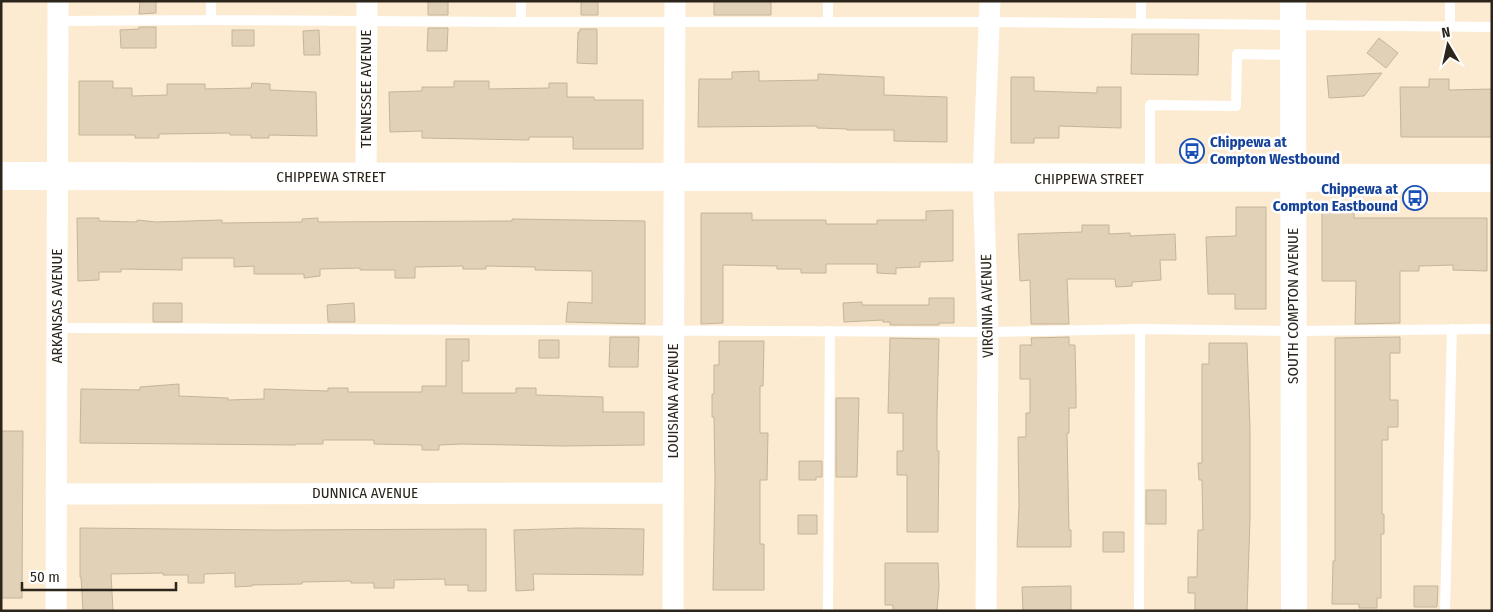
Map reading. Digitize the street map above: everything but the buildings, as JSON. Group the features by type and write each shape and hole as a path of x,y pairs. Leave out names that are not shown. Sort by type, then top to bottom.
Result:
{"main road":[{"name":"CHIPPEWA STREET","path":"1,176 1492,178"}],"street":[{"name":"LOUISIANA AVENUE","path":"672,611 675,1"},
{"name":"ARKANSAS AVENUE","path":"56,611 58,11"},
{"name":"TENNESSEE AVENUE","path":"366,177 367,11"},
{"name":"VIRGINIA AVENUE","path":"986,611 988,332 983,178 990,12"},
{"name":"SOUTH COMPTON AVENUE","path":"1293,14 1294,611"},
{"name":"DUNNICA AVENUE","path":"56,494 673,493"}],"lane":[{"path":"211,1 211,20"},
{"path":"521,1 522,22"},
{"path":"828,1 828,22"},
{"path":"1141,1 1142,24"},
{"path":"1450,1 1450,27"},
{"path":"58,11 211,20 367,11 522,22 674,23 828,22 990,12 1142,24 1293,14 1450,27 1492,27"},
{"path":"1150,179 1150,105 1236,106 1237,54 1293,55"},
{"path":"57,328 988,332 1140,329 1294,331 1492,329"},
{"path":"1139,611 1140,329"},
{"path":"1446,611 1452,329"},
{"path":"828,611 830,331"}],"place":[{"name":"Chippewa at Compton Westbound","path":"1192,151"},
{"name":"Chippewa at Compton Eastbound","path":"1415,198"}]}
